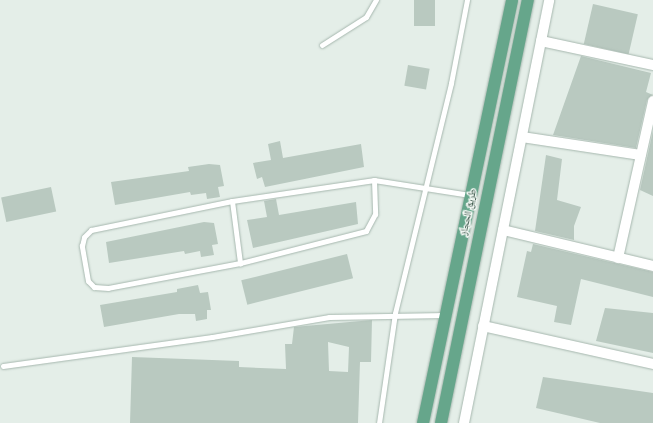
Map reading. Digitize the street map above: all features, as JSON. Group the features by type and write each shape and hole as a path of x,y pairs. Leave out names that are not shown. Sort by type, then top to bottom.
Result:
{"main road":[{"name":"طريق الحجاز","path":"423,423 512,0"},
{"name":"طريق الحجاز","path":"441,423 528,0"}],"street":[{"path":"464,423 550,0"},
{"path":"541,41 653,65"},
{"path":"618,258 653,101"},
{"path":"522,138 641,155"},
{"path":"503,230 653,266"},
{"path":"483,326 653,364"}],"lane":[{"path":"322,45 366,17 376,0"},
{"path":"379,423 395,313 427,186 467,0"},
{"path":"374,180 375,214 366,231 240,263 108,288 94,287 88,281 82,246 84,237 91,230 232,201 374,180 427,186 471,196"},
{"path":"232,201 240,263"},
{"path":"4,366 212,337 329,317 395,313 446,315"}],"building":[{"path":"414,0 435,0 435,26 414,26"},
{"path":"593,4 638,14 629,54 584,44"},
{"path":"581,56 651,73 646,92 653,95 647,100 636,148 553,135"},
{"path":"408,65 430,69 426,90 404,86"},
{"path":"653,131 653,196 640,190"},
{"path":"280,141 283,158 361,144 364,167 265,187 262,177 257,179 253,163 271,160 268,144"},
{"path":"546,155 562,159 557,200 581,207 574,226 574,240 535,231"},
{"path":"209,164 220,165 224,186 218,187 220,197 207,199 206,193 191,195 190,192 115,205 111,182 189,171 188,167"},
{"path":"51,187 56,211 6,222 1,198"},
{"path":"276,199 279,215 356,202 358,224 253,248 247,220 267,217 264,201"},
{"path":"204,222 214,223 218,244 212,245 214,255 201,257 200,251 185,254 184,251 109,263 106,242"},
{"path":"533,244 653,272 653,297 581,279 571,325 554,322 557,306 517,297 527,251 531,252"},
{"path":"347,254 353,278 247,305 241,280"},
{"path":"198,285 200,293 208,292 211,310 207,310 207,319 196,321 195,314 179,314 104,327 100,305 177,292 177,289"},
{"path":"605,308 653,313 653,353 596,341"},
{"path":"372,320 371,362 360,362 358,423 130,423 132,357 239,361 239,367 286,369 285,344 292,344 294,327","holes":["328,342 349,347 348,372 329,371"]},
{"path":"543,377 653,393 653,423 600,423 536,408"}]}
